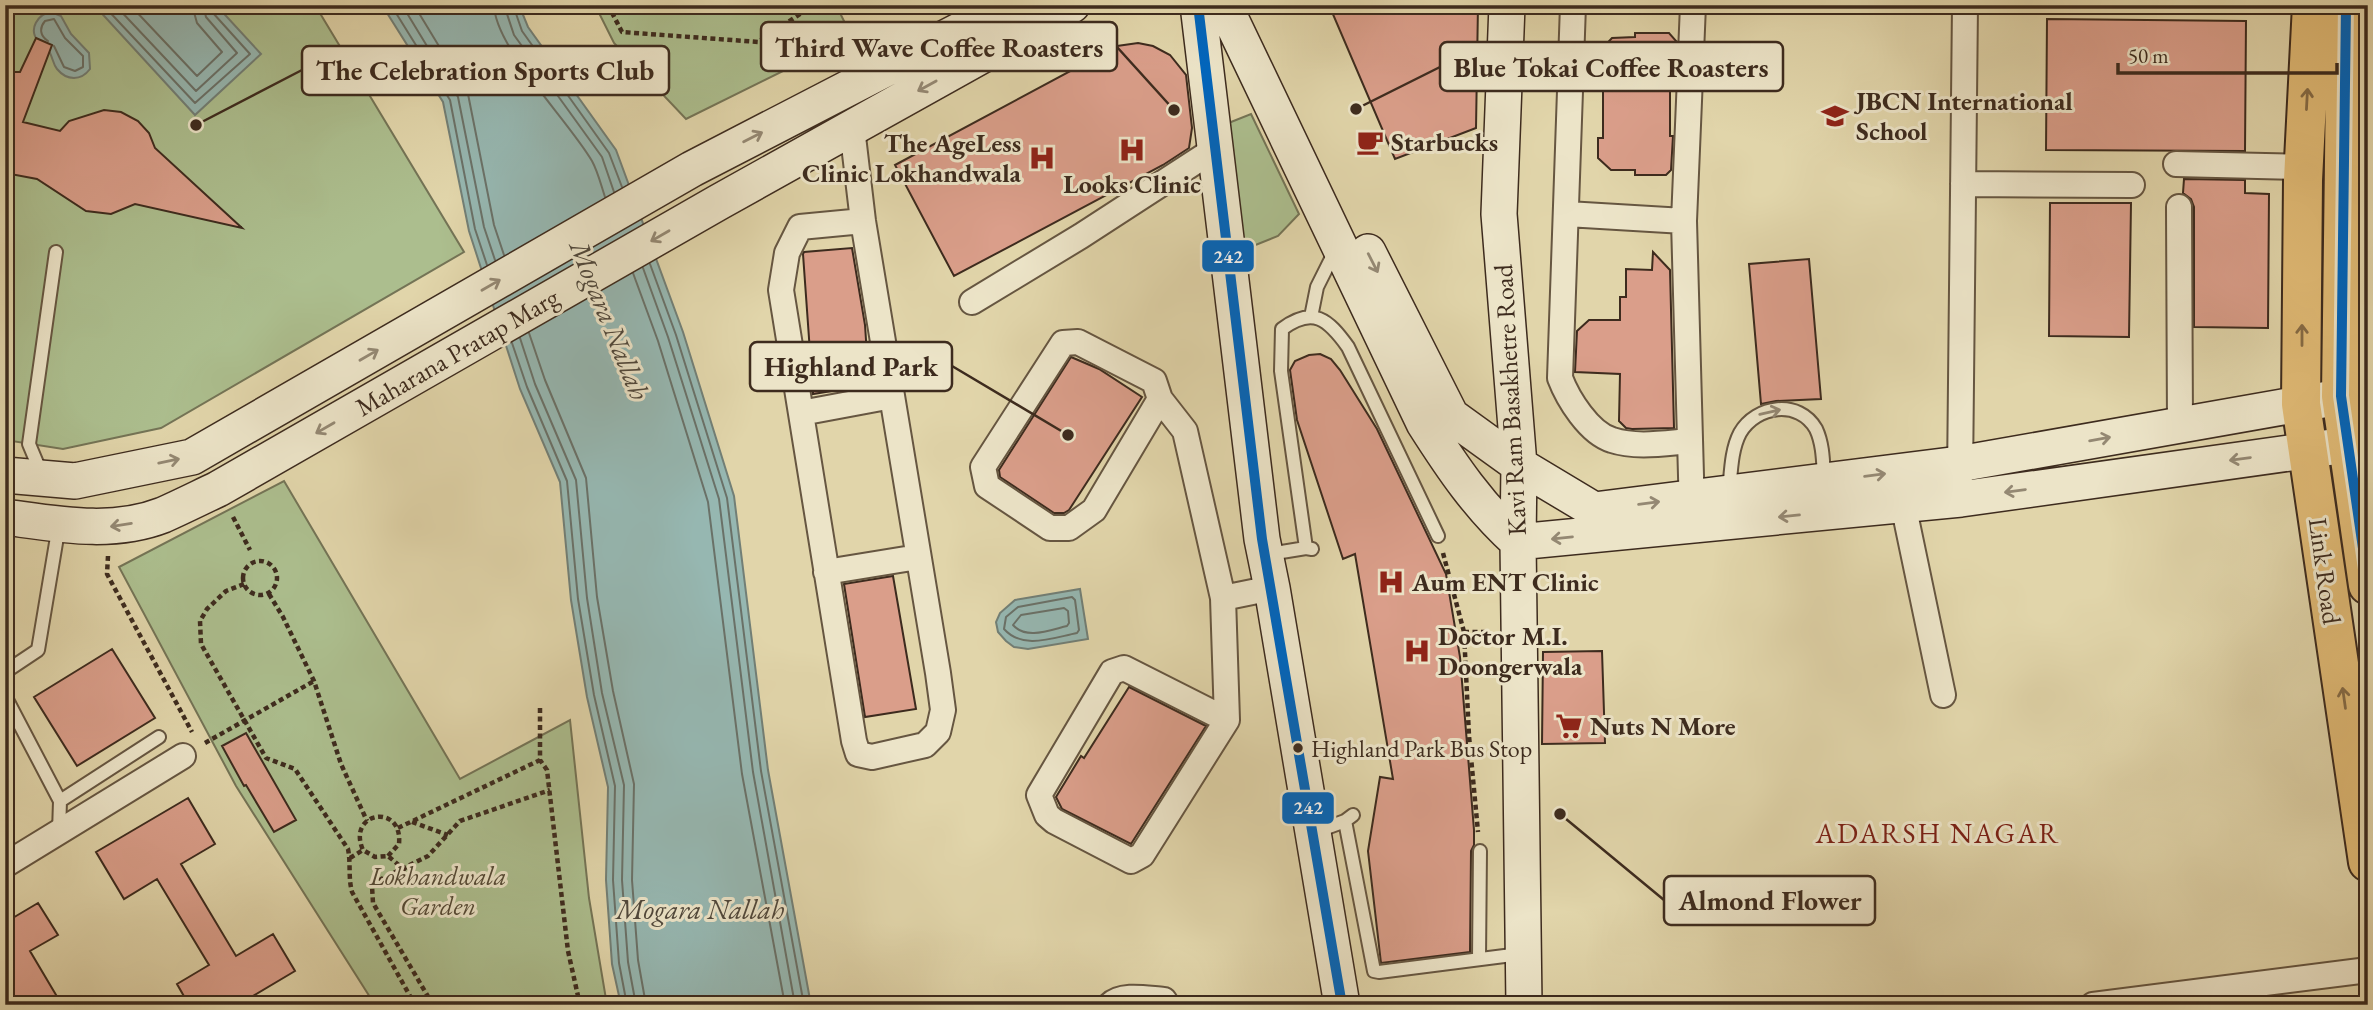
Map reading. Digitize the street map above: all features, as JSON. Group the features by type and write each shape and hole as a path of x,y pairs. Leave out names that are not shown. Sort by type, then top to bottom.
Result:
{"main road":[{"name":"Maharana Pratap Marg","path":"5,475 75,481 192,457 692,169 1009,5"},
{"name":"Maharana Pratap Marg","path":"5,517 111,527 161,516 218,489 719,202 1072,5"},
{"path":"1198,5 1269,571 1342,1005"},
{"path":"1224,5 1424,423 1482,507 1518,542 1692,511 1729,493 1959,464 2354,394"},
{"path":"1242,5 1451,416 1519,465 1594,510 1692,511 1903,504 1961,499 2357,443"},
{"name":"Kavi Ram Basakhetre Road","path":"1507,5 1499,214 1519,465 1524,1005"},
{"name":"Link Road","path":"2312,5 2304,167 2301,404 2368,862"},
{"name":"Link Road","path":"2346,5 2354,394 2368,585"}],"street":[{"path":"1573,5 1560,377 1573,405 1612,440 1633,444 1690,441"},
{"path":"1692,511 1685,221 1693,5"},
{"path":"1961,499 1959,464 1965,5"},
{"path":"852,128 863,221 943,710 937,732 925,745 872,757 858,754 854,741 781,290 787,253 800,227 863,221"},
{"path":"972,302 1082,236 1215,149"},
{"path":"2176,164 2304,167"},
{"path":"1963,184 2132,185"},
{"path":"2179,207 2180,425"},
{"path":"1567,215 1685,221"},
{"path":"1160,399 1094,510 1069,528 1050,528 987,486 983,467 1063,343 1078,342 1154,381 1160,399 1185,432 1223,598 1227,720 1142,855 1131,861 1046,815 1039,795 1112,672 1124,668 1227,720"},
{"path":"801,413 892,396"},
{"path":"1903,504 1943,695"},
{"path":"827,572 918,557"},
{"path":"1223,598 1269,571"},
{"path":"5,865 189,746"},
{"path":"2092,1005 2368,970"},
{"path":"1110,1005 1114,1000 1138,998 1164,1000 1167,1005"}],"lane":[{"path":"1311,317 1317,287 1338,245"},
{"path":"43,478 29,444 56,252"},
{"path":"1269,571 1309,548 1280,371 1282,329 1296,318 1311,317 1332,324 1348,347 1438,536"},
{"path":"1729,493 1735,446 1740,433 1751,419 1768,410 1793,409 1815,427 1821,442 1824,481"},
{"path":"5,671 38,650 59,524"},
{"path":"5,696 60,801 59,832"},
{"path":"60,801 159,737"},
{"path":"1312,832 1349,818 1374,971 1525,954"},
{"path":"1479,958 1480,851"}],"path":[{"path":"608,5 622,32 758,42 803,12 799,5"},
{"path":"111,527 107,573 189,746 245,720 314,681"},
{"path":"1438,536 1464,632 1469,736 1480,851"},
{"path":"260,560 275,569 278,578 276,587 269,594 251,594 244,584 244,570 249,564 260,560"},
{"path":"244,584 216,599 200,621 201,644 266,758 295,769 348,849 348,880 352,892 415,1005"},
{"path":"269,594 314,681 341,764 367,821"},
{"path":"540,708 540,760 547,770 568,951 580,1005"},
{"path":"398,828 540,760"},
{"path":"433,1005 371,897 372,886 428,856 460,821 550,790"},
{"path":"379,816 395,822 399,844 388,856 375,858 363,850 359,835 361,826 367,821 379,816"},
{"path":"411,821 447,835"},
{"path":"350,858 363,850"},
{"path":"388,856 412,877"}],"green space":[{"path":"5,5 315,5 464,252 161,428 63,449 5,440 5,300 10,245 5,244"},
{"path":"595,5 836,5 852,37 686,119 614,43"},
{"path":"1251,114 1299,214 1278,236 1243,250 1226,124"},
{"name":"Lokhandwala Garden","path":"284,481 460,779 570,720 589,898 607,1005 375,1005 236,786 119,567"}],"water":[{"path":"94,5 216,5 261,54 195,115"},
{"name":"Mogara Nallah","path":"382,5 519,5 528,27 616,150 683,332 734,496 768,770 811,1005 621,1005 612,964 606,880 608,787 587,697 571,600 560,482 520,389 469,231 443,102"},
{"path":"46,13 61,16 71,34 89,53 90,69 82,76 74,78 61,73 49,51 35,36 36,23"},
{"path":"1080,589 1088,639 1028,649 1014,647 998,632 996,622 1000,613 1015,600"}],"building":[{"path":"1329,5 1478,5 1476,128 1395,159"},
{"path":"2047,19 2246,21 2245,151 2046,150"},
{"path":"1635,33 1669,33 1677,42 1676,64 1670,64 1670,136 1673,136 1671,170 1666,175 1635,175 1635,170 1611,170 1598,158 1598,138 1603,138 1603,71 1599,71 1599,52 1612,38 1635,37"},
{"path":"36,38 52,45 23,122 60,131 69,121 104,110 121,112 138,121 149,133 155,148 242,228 135,204 111,214 86,211 37,179 5,173 5,103 13,87 14,72 20,72"},
{"name":"The AgeLess Clinic Lokhandwala","path":"1138,43 1153,46 1170,55 1186,75 1192,128 1189,148 1163,165 954,276 895,165 1117,46"},
{"path":"2184,179 2245,180 2245,193 2269,194 2268,328 2194,327 2194,207 2191,199 2183,193"},
{"path":"2050,203 2131,203 2129,337 2049,336"},
{"path":"852,248 865,325 869,385 813,394 803,254"},
{"path":"1653,252 1670,270 1674,428 1632,429 1626,428 1619,421 1620,374 1575,372 1577,331 1589,320 1620,320 1620,297 1626,297 1626,269 1652,270"},
{"path":"1809,259 1821,399 1761,404 1749,264"},
{"path":"1320,354 1331,359 1340,370 1377,429 1446,574 1460,657 1474,830 1474,845 1471,851 1470,952 1381,963 1368,851 1380,777 1393,779 1355,554 1343,559 1297,420 1290,370 1295,361"},
{"path":"1071,357 1099,369 1142,397 1069,510 1054,513 1000,477 999,470"},
{"path":"893,576 916,709 865,717 844,584"},
{"path":"112,649 155,718 77,766 34,697"},
{"path":"1602,651 1605,743 1542,744 1543,652"},
{"path":"1129,687 1206,726 1131,844 1062,809 1056,797"},
{"path":"246,733 296,820 274,832 222,746"},
{"path":"188,798 215,844 181,864 236,956 273,934 295,971 238,1005 189,1005 177,984 209,965 157,879 124,899 96,852"},
{"path":"38,903 58,935 30,951 62,1005 5,1005 5,910 11,919"}],"transit line":[{"name":"242","path":"1198,5 1262,539 1342,1005"},
{"name":"242","path":"2346,5 2341,396 2368,583"}],"place":[{"name":"Blue Tokai Coffee Roasters","path":"1356,109"},
{"name":"Third Wave Coffee Roasters","path":"1174,110"},
{"name":"JBCN International School","path":"1835,116"},
{"name":"The Celebration Sports Club","path":"196,125"},
{"name":"Starbucks","path":"1370,142"},
{"name":"Looks Clinic","path":"1132,150"},
{"name":"The AgeLess Clinic Lokhandwala","path":"1042,158"},
{"name":"Highland Park","path":"1068,435"},
{"name":"Aum ENT Clinic","path":"1391,582"},
{"name":"Doctor M.I. Doongerwala","path":"1417,651"},
{"name":"Nuts N More","path":"1569,726"},
{"name":"Highland Park Bus Stop","path":"1298,748"},
{"name":"Almond Flower","path":"1560,814"}],"district":[{"name":"ADARSH NAGAR","path":"1938,833"}]}
